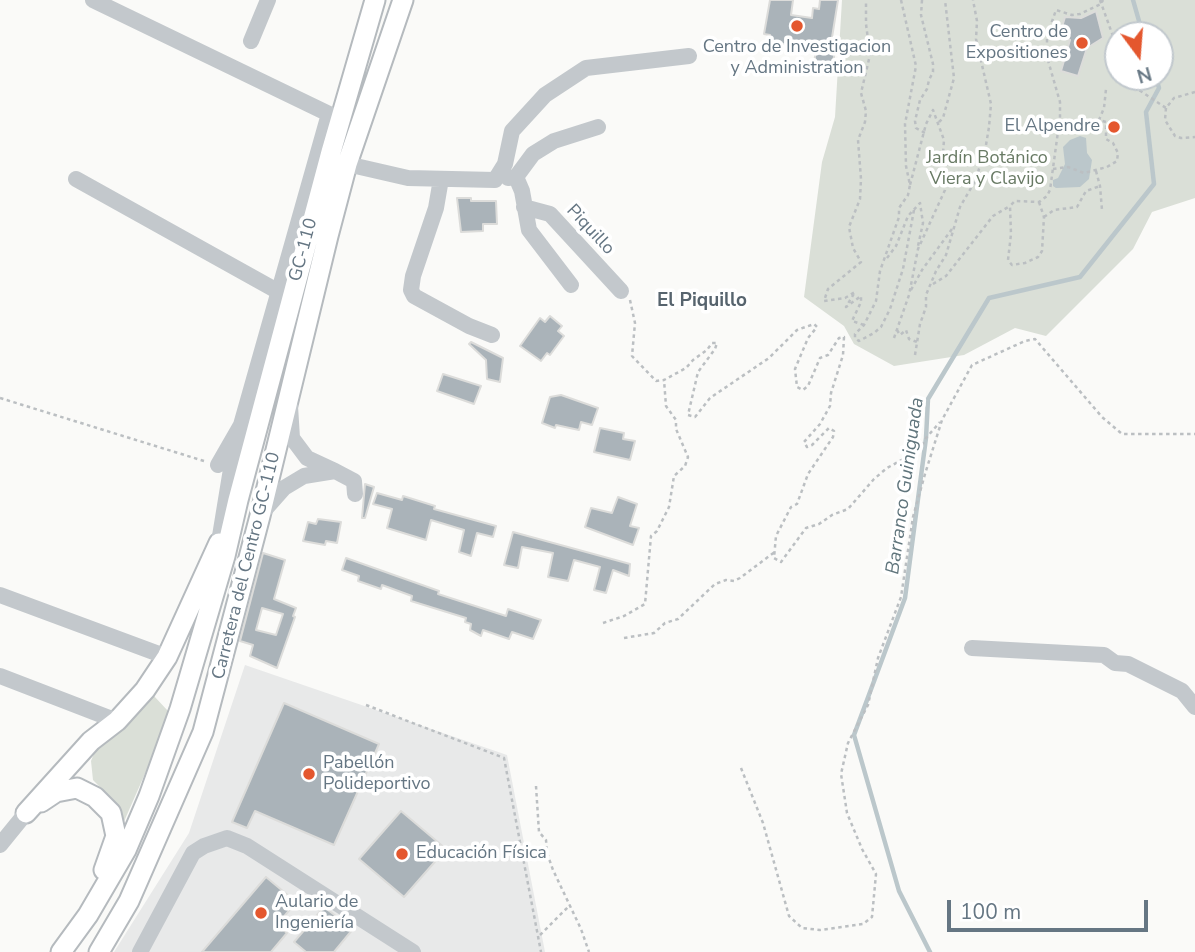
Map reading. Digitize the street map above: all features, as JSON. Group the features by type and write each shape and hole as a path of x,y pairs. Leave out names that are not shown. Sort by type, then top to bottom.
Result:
{"main road":[{"name":"GC-110","path":"238,500 374,0"},
{"name":"GC-110","path":"347,164 403,0"},
{"name":"Carretera del Centro GC-110","path":"99,952 129,901 203,732 260,516 347,164"},
{"name":"Carretera del Centro GC-110","path":"88,915 126,850 158,771 180,709 211,605 238,500"},
{"path":"26,813 91,741 117,721 145,690 167,657 238,500"},
{"path":"88,915 116,836 111,813 95,797 84,778 83,761 91,741"},
{"path":"26,813 56,792 77,788 95,797"},
{"name":"GC-110","path":"61,952 88,915"}],"street":[{"path":"93,0 329,114 241,425 218,465"},
{"path":"250,41 268,0"},
{"path":"495,180 505,164 512,131 545,95 586,68 689,56"},
{"path":"347,164 408,178 495,180 516,177 533,154 554,141 598,127"},
{"path":"516,177 522,191 528,230 571,285"},
{"path":"76,179 279,292"},
{"path":"441,179 436,208 413,276 411,290 414,296 483,334 492,335"},
{"name":"Piquillo","path":"524,207 550,214 621,291"},
{"path":"289,396 292,438 307,458 354,481 355,495"},
{"path":"219,542 231,469 261,411"},
{"path":"260,516 284,488 304,476 335,471"},
{"path":"0,595 167,657"},
{"path":"972,648 1104,655 1115,663 1128,664 1182,691 1195,707"},
{"path":"0,677 117,721"},
{"path":"0,845 26,813"},
{"path":"140,952 193,853 227,838 247,846 412,952"}],"path":[{"path":"864,325 852,321 861,296 846,307 855,292 845,298 824,301 828,289 861,262 853,248 849,227 860,199 858,140 866,122 861,93 870,55 866,0"},
{"path":"901,0 916,66 905,124 906,166 910,185"},
{"path":"922,0 921,15 933,72 920,100 915,121 916,128 925,133"},
{"path":"939,122 943,118 954,78 945,0"},
{"path":"915,355 926,307 926,295 946,255 960,207 975,181 985,150 991,104 976,39 978,21 972,0"},
{"path":"933,284 946,276 993,216 1015,201 1039,202 1047,197 1060,117 1059,102 1047,57 1047,36 1056,10 1072,15 1101,2 1108,21"},
{"path":"1053,169 1068,167 1084,173 1107,167 1116,161 1118,153 1113,143 1106,139 1106,122 1099,120 1104,108 1106,91"},
{"path":"1140,91 1164,107"},
{"path":"1195,92 1174,98 1164,107 1164,120 1175,136 1195,137"},
{"path":"885,261 899,217 899,208 908,195 926,124 933,110 944,140 946,190 918,249"},
{"path":"1094,171 1100,186 1102,210"},
{"path":"1044,217 1054,210 1077,207 1086,191 1100,186"},
{"path":"1010,206 1008,260 1012,265 1038,257 1042,251 1044,217 1039,202"},
{"path":"894,338 909,295 918,249 923,223 920,203 908,216 896,246 880,271 876,301 864,325 855,334 859,341 874,333 881,327 890,309 903,269 914,210"},
{"path":"909,295 922,270 954,226"},
{"path":"621,291 628,295 635,323 632,356 656,380 664,380 687,368 692,360 712,343 717,343 698,372 688,415 695,417 710,398 769,358 797,330 814,324 817,327 807,338 795,369 797,387 803,390 808,386 820,358 828,355 839,338 844,337 844,355 830,406 820,424 804,442 807,447 813,445 830,428 834,431 833,437 808,474 797,504 792,507 776,536 775,558 781,562 806,528 848,509 887,468 920,450 926,438 942,420"},
{"path":"897,330 900,335 906,330 909,339 917,342"},
{"path":"741,768 763,823 782,900 789,916 802,928 820,930 863,923 872,917 876,874 847,813 841,775 848,743 868,705 878,658 901,597 913,517 942,420 972,365 1035,339 1102,417 1122,434 1195,434"},
{"path":"603,622 633,612 645,604 651,536 657,531 669,507 674,475 685,466 688,457 676,429 676,420 666,407 664,380"},
{"path":"0,398 218,465"},
{"path":"624,638 653,633 665,623 678,619 715,584 740,578 776,551"},
{"path":"366,705 503,758 541,952"},
{"path":"536,786 539,832 546,840 550,862 589,952"},
{"path":"539,936 570,905"}],"shaded area":[{"path":"1080,136 1086,138 1087,153 1092,160 1089,179 1080,187 1056,188 1053,186 1053,180 1058,178 1065,164 1063,147"},
{"path":"245,665 507,755 545,952 114,952 189,833"}],"green space":[{"name":"Jardín Botánico Viera y Clavijo","path":"842,0 1195,0 1195,198 1152,212 1133,249 1046,336 1015,328 964,355 894,366 854,344 844,326 804,297 822,162 835,117"},
{"path":"154,696 168,711 151,760 122,826 106,793 93,780 91,761 95,751 148,698"}],"building":[{"path":"770,0 793,0 791,15 812,18 813,8 819,9 820,0 838,0 830,50 835,51 831,74 813,71 816,49 768,42 770,35 764,34"},
{"path":"1096,11 1103,38 1087,48 1078,76 1061,71 1070,40 1059,37 1065,17 1081,18"},
{"path":"457,198 496,201 497,224 483,224 483,231 461,232"},
{"path":"550,316 562,326 558,331 564,336 550,355 547,353 541,361 520,346 540,318 545,322"},
{"path":"471,342 503,358 500,382 487,379 486,360 469,344"},
{"path":"443,374 481,386 474,404 437,391"},
{"path":"561,395 598,408 592,425 581,422 579,430 556,425 555,428 542,423 550,397"},
{"path":"600,428 624,433 623,439 635,441 630,460 594,452"},
{"path":"365,484 374,487 365,518 362,518"},
{"path":"377,493 402,500 403,496 435,506 434,509 496,526 493,537 477,533 471,556 459,552 464,530 431,520 426,540 387,528 392,509 373,504"},
{"path":"618,497 637,504 630,526 639,528 633,545 585,527 591,508 612,513"},
{"path":"318,519 341,522 337,543 326,541 325,545 303,541 308,522 316,524"},
{"path":"513,532 630,564 629,576 613,570 606,593 594,590 600,567 574,560 568,581 548,577 553,553 522,547 518,568 504,565"},
{"path":"263,553 285,560 274,599 296,608 277,668 250,656 253,645 240,641","holes":["262,608 283,614 276,635 256,630"]},
{"path":"346,558 439,591 438,594 506,616 508,609 541,620 533,639 512,632 509,639 483,630 481,636 470,630 471,624 465,622 466,618 411,601 412,596 382,585 381,589 358,581 359,576 342,570"},
{"name":"Pabellón Polideportivo","path":"284,703 379,744 334,845 255,811 247,828 232,822"},
{"name":"Educación Física","path":"401,811 446,849 404,897 359,859"},
{"name":"Aulario de Ingeniería","path":"266,877 296,902 277,925 287,933 271,952 202,952"},
{"path":"324,907 353,929 334,952 306,952 294,942"}],"waterway":[{"name":"Barranco Guiniguada","path":"1133,0 1139,21"},
{"name":"Barranco Guiniguada","path":"930,952 899,891 854,735 905,598 926,438 928,399 989,298 1080,277 1154,184 1146,112 1157,91"}],"place":[{"name":"Centro de Investigacion y Administration","path":"797,26"},
{"name":"Centro de Expositiones","path":"1082,43"},
{"name":"El Alpendre","path":"1114,127"},
{"name":"Pabellón Polideportivo","path":"309,774"},
{"name":"Educación Física","path":"402,854"},
{"name":"Aulario de Ingeniería","path":"261,913"}],"district":[{"name":"El Piquillo","path":"702,301"}]}
